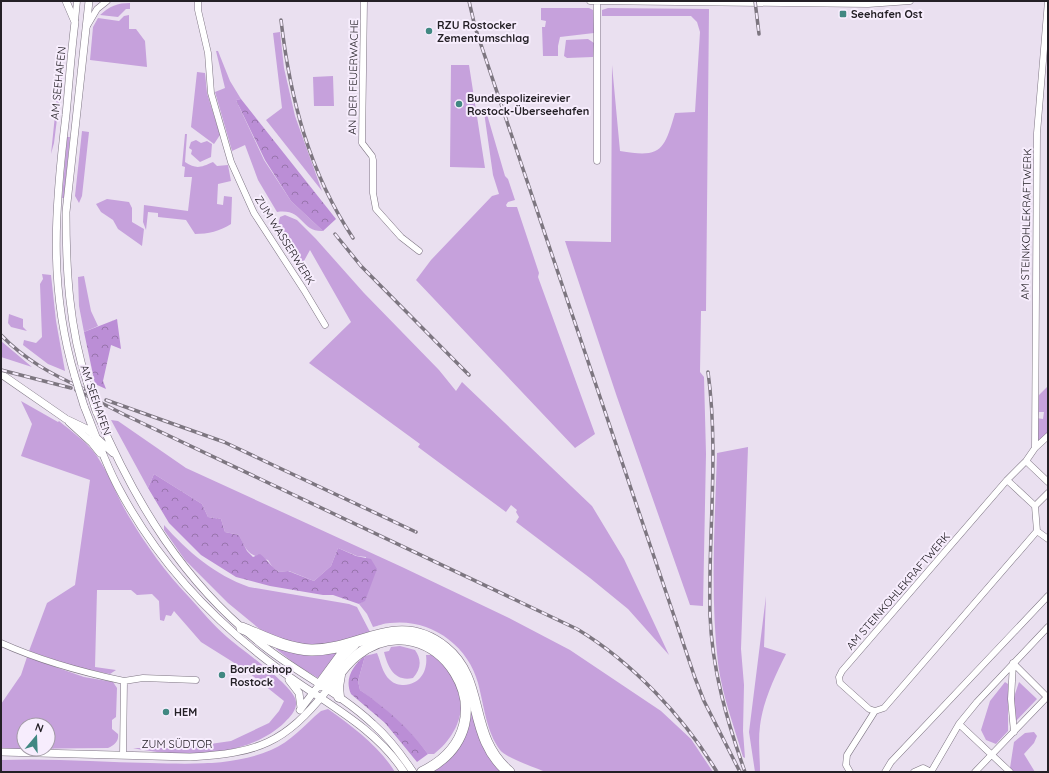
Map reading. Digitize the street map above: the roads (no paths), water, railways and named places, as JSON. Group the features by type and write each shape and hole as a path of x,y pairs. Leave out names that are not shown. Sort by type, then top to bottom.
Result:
{"highway":[{"path":"242,628 285,646 310,650 338,647 388,632 402,632 427,637 446,648 463,668 468,679 479,723 488,745 496,758 510,772"},
{"path":"320,689 342,655 350,647 367,638"},
{"path":"320,689 350,661 367,648 392,640 405,640 424,645 434,650 450,664 458,677 464,693 466,713 456,744 438,763 422,772"},
{"path":"339,697 338,687 341,671"}],"street":[{"name":"AM SEEHAFEN","path":"66,1 75,22"},
{"name":"AM SEEHAFEN","path":"77,1 56,207 56,264 63,327 84,406 106,463 131,510 147,535 184,584 228,629 278,669 320,689"},
{"name":"AM SEEHAFEN","path":"89,1 66,202 67,264 74,324 87,382 96,411 114,454 134,493 162,537 214,600 242,628 320,689 321,698 364,730 389,753 402,769"},
{"name":"AM SEEHAFEN","path":"86,29 97,9 107,1"},
{"name":"ZUM WASSERWERK","path":"198,1 198,10 208,53 211,91 231,162 254,214 325,325"},
{"name":"AN DER FEUERWACHE","path":"364,1 362,143 372,156 373,160 374,203 385,221 418,252"},
{"path":"590,1 910,1"},
{"path":"597,1 598,160"},
{"name":"AM STEINKOHLEKRAFTWERK","path":"1035,448 1037,133 1048,1"},
{"path":"1,374 66,418 95,446 106,463"},
{"path":"66,418 78,424 96,437 114,454"},
{"name":"AM STEINKOHLEKRAFTWERK","path":"874,711 869,709 840,683 842,672 1007,480 1026,461 1035,448 1048,436"},
{"path":"1026,461 1048,482"},
{"path":"850,772 846,765 847,755 874,711 884,708 1037,531 1035,506 1007,480"},
{"path":"1035,506 1048,493"},
{"path":"1037,531 1048,539"},
{"path":"885,772 891,762 1048,596"},
{"path":"914,772 923,768 931,772 960,724 977,702 1048,627"},
{"path":"1,643 27,655 74,670 124,681 143,678 196,680"},
{"path":"975,772 991,754 1048,698 1013,663"},
{"path":"1013,663 1011,699 1014,732"},
{"path":"278,669 300,693 301,708 295,724"},
{"path":"123,755 124,681"},
{"path":"301,708 320,689 339,697 372,723 391,742 413,772"},
{"name":"ZUM SÜDTOR","path":"1,752 190,757 230,754 262,746 283,734 321,698 320,689"},
{"path":"960,724 1010,772"}],"railway":[{"path":"469,1 475,27 695,678 704,701 740,772"},
{"path":"755,1 759,34"},
{"path":"281,20 290,78 304,134 324,187 353,238"},
{"path":"335,234 361,266 469,375"},
{"path":"1,335 20,352 40,366 84,389"},
{"path":"1,370 71,388"},
{"path":"708,372 713,432 710,585 711,635 717,675 732,734 745,772"},
{"path":"76,390 125,415 577,629 597,642 637,674 655,692 689,731 717,772"},
{"path":"106,400 224,442 416,532"}],"place":[{"name":"Seehafen Ost","path":"843,14"},
{"name":"RZU Rostocker Zementumschlag","path":"429,31"},
{"name":"Bundespolizeirevier Rostock-Überseehafen","path":"459,104"},
{"name":"Bordershop Rostock","path":"222,675"},
{"name":"HEM","path":"166,712"}]}
